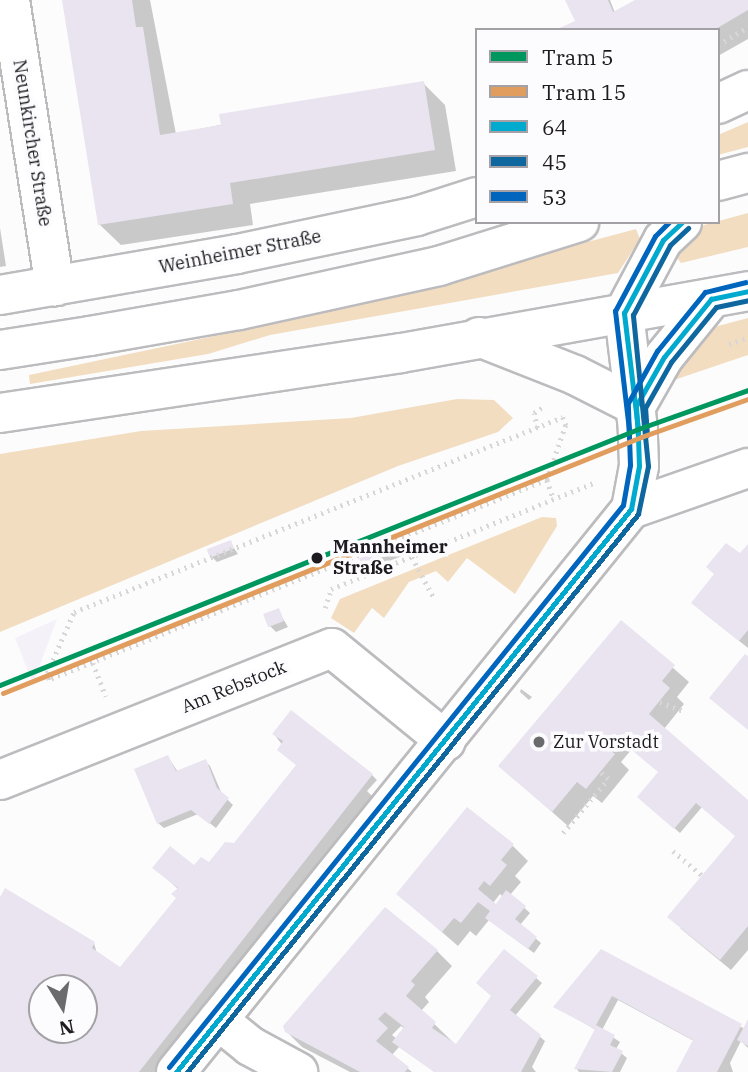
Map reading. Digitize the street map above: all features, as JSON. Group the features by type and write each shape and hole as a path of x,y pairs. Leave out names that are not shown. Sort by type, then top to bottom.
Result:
{"main road":[{"name":"Neunkircher Straße","path":"8,17 55,286"},
{"path":"720,103 748,90"},
{"name":"Weinheimer Straße","path":"0,295 237,254 416,216 475,198"},
{"path":"0,351 239,310 439,266 573,224"},
{"path":"176,1072 631,509 639,466 636,406 624,313 663,240 680,224"},
{"path":"0,414 711,299 748,290"},
{"path":"636,406 664,358 711,299"},
{"path":"479,337 575,375 636,406"},
{"path":"631,509 748,468"},
{"path":"331,648 446,741"},
{"name":"Am Rebstock","path":"0,780 331,648"},
{"path":"218,1020 250,1046 298,1072"}],"path":[{"path":"720,44 748,27"},
{"path":"719,348 748,338"},
{"path":"547,480 50,681 47,673 74,612 563,418 566,425 547,480 554,500"},
{"path":"331,648 321,620 331,589 572,492"},
{"path":"412,557 433,598"},
{"path":"660,702 683,711"},
{"path":"563,833 608,779 600,772"},
{"path":"673,851 702,875"}],"shaded area":[{"path":"748,122 748,147 720,154 720,134"},
{"path":"748,213 748,247 681,263 674,254 704,225 720,224 720,221"},
{"path":"636,229 640,239 618,273 270,335 208,354 30,384 29,375 314,315"},
{"path":"748,318 748,355 671,381 688,345 718,326"},
{"path":"457,399 494,400 513,418 498,432 398,466 0,632 0,454 141,431 351,418"},
{"path":"542,517 556,518 557,526 515,594 467,558 448,582 436,571 409,582 384,618 372,608 354,633 331,618 340,599"},
{"path":"57,619 33,684 15,638"}],"building":[{"path":"62,0 132,0 136,27 143,27 160,135 221,125 219,114 424,81 435,150 230,183 233,204 98,225"},
{"path":"565,0 608,0 613,12 635,0 748,0 748,10 717,28 559,28 575,21"},
{"path":"405,539 408,546 362,566 359,559"},
{"path":"231,540 234,548 210,558 207,549"},
{"path":"726,543 740,553 748,544 748,630 739,641 691,603 714,574 706,567"},
{"path":"279,608 284,621 268,627 263,614"},
{"path":"621,620 675,665 662,681 670,688 649,714 748,800 748,926 720,960 667,917 735,836 696,803 674,829 637,797 658,772 615,736 606,747 615,754 586,789 577,782 552,812 498,766"},
{"path":"745,654 748,656 748,730 709,698"},
{"path":"291,710 373,774 139,1072 0,1072 0,897 5,888 95,942 92,948 120,967 176,898 171,894 178,888 152,868 170,846 194,865 201,857 209,862 225,842 234,843 296,765 277,750 283,741 272,734"},
{"path":"168,755 176,771 206,759 217,788 229,798 209,824 191,810 157,824 134,769"},
{"path":"467,807 514,844 501,860 507,865 490,886 484,881 478,889 496,904 506,890 526,906 515,919 537,937 528,949 485,918 490,911 478,902 461,923 454,918 442,932 396,894"},
{"path":"385,907 438,950 411,981 415,985 406,996 436,1022 432,1028 456,1044 491,996 476,983 504,949 538,976 510,1010 541,1035 521,1072 434,1072 392,1042 404,1027 385,1012 378,1019 388,1028 376,1041 409,1067 405,1072 360,1072 285,1032 283,1026"},
{"path":"601,949 742,1024 717,1072 676,1072 693,1040 612,996 596,1025 615,1035 610,1045 623,1051 612,1072 574,1069 595,1029 553,1007"},
{"path":"748,1019 748,1046 737,1040"}],"tram line":[{"name":"5","path":"0,685 638,429 748,390"},
{"name":"15","path":"3,693 641,437 748,399"}],"transit line":[{"name":"53","path":"169,1067 623,505 630,465 629,430 615,311 655,236 667,224"},
{"name":"64","path":"176,1072 631,509 639,466 638,429 624,313 663,240 680,224"},
{"name":"45","path":"187,1072 638,514 648,466 633,315 670,245 688,228"},
{"name":"53","path":"629,437 628,403 657,351 705,292 746,282"},
{"name":"64","path":"638,436 636,406 664,357 711,299 748,291"},
{"name":"45","path":"647,435 645,408 671,362 716,307 748,300"}],"place":[{"name":"Mannheimer Straße","path":"317,558"},
{"name":"Zur Vorstadt","path":"539,742"}]}
